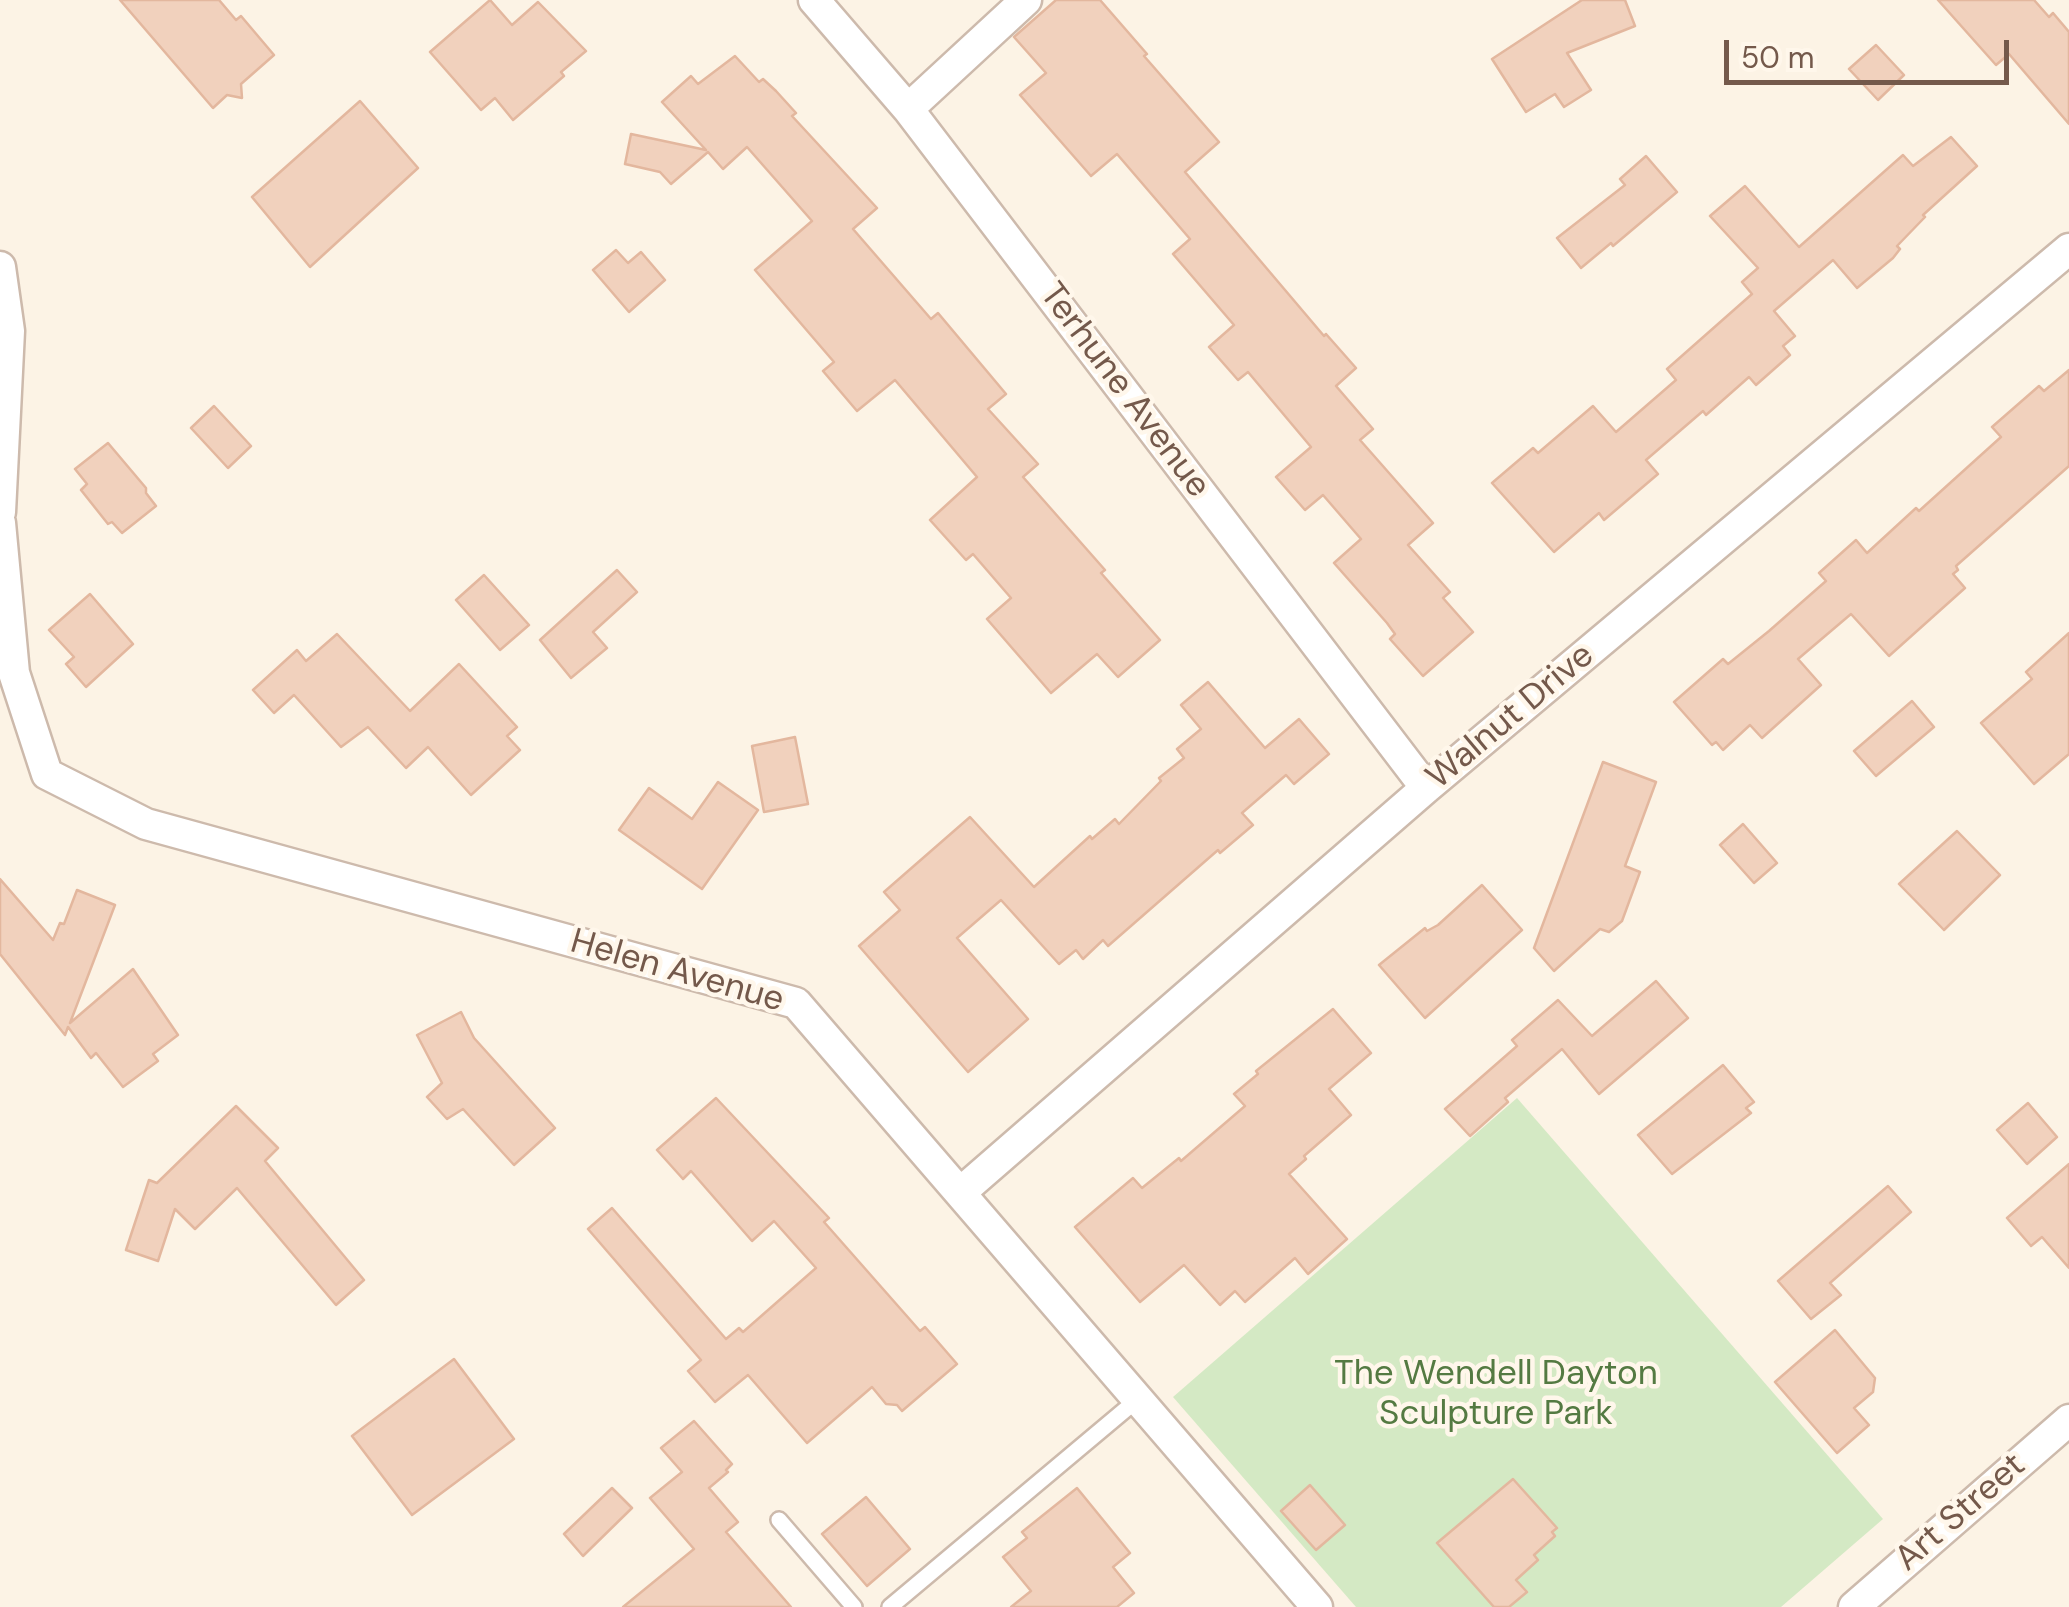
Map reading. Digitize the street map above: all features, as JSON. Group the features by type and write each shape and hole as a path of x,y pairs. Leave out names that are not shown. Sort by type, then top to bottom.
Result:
{"street":[{"name":"Terhune Avenue","path":"814,0 908,108 1426,788"},
{"path":"908,108 1026,0"},
{"name":"Walnut Drive","path":"961,1192 1426,788 2069,249"},
{"path":"0,267 9,332 0,512"},
{"name":"Helen Avenue","path":"0,523 14,673 47,774 146,824 796,1002 1317,1607"},
{"name":"Art Street","path":"1854,1607 2069,1420"}],"lane":[{"path":"890,1607 1138,1399"},
{"path":"779,1520 854,1607"}],"green space":[{"name":"The Wendell Dayton Sculpture Park","path":"1517,1098 1883,1519 1781,1607 1356,1607 1173,1397"}],"building":[{"path":"120,0 219,0 236,20 241,16 274,55 241,84 242,98 227,95 213,108"},
{"path":"490,0 512,25 538,2 586,51 561,72 564,76 513,120 495,98 481,110 430,52"},
{"path":"1056,0 1100,0 1219,142 1185,172 1324,336 1356,368 1336,386 1373,429 1360,440 1433,523 1408,545 1450,592 1443,598 1473,632 1423,676 1390,639 1395,634 1387,623 1334,563 1361,539 1323,495 1305,510 1276,477 1311,447 1248,372 1238,380 1209,347 1234,325 1173,254 1190,239 1117,154 1091,176 1020,95 1046,73 1014,37"},
{"path":"1582,0 1625,0 1635,26 1567,53 1591,90 1564,107 1555,94 1526,112 1492,59"},
{"path":"1938,0 2034,0 2049,17 2053,13 2069,32 2069,124 2009,54 1996,65"},
{"path":"1876,45 1904,75 1878,100 1849,69"},
{"path":"735,56 759,82 763,79 776,91 796,113 792,116 877,208 853,229 931,319 938,313 1006,394 988,409 1038,464 1023,477 1160,640 1118,677 1097,654 1051,693 987,619 1011,598 973,554 966,560 930,520 977,477 895,380 857,411 823,371 834,362 755,270 812,221 747,147 723,169 708,152 671,184 660,172 625,164 631,134 706,150 662,102 691,76 698,84"},
{"path":"360,101 418,168 310,267 252,197"},
{"path":"1951,137 1977,166 1923,215 1897,246 1900,249 1893,258 1857,288 1833,260 1774,311 1795,336 1783,346 1790,355 1756,385 1749,377 1646,460 1658,474 1604,520 1599,513 1554,552 1492,483 1533,448 1538,453 1593,406 1616,432 1676,380 1667,369 1752,294 1742,282 1758,268 1710,216 1745,186 1799,247 1903,155 1913,166"},
{"path":"1646,156 1677,192 1581,268 1557,238 1625,185 1620,179"},
{"path":"616,250 628,263 641,252 665,280 629,312 593,270"},
{"path":"2069,370 2069,466 1956,566 1958,570 1953,574 1965,588 1889,656 1851,614 1798,659 1821,685 1762,738 1750,725 1723,750 1716,742 1712,745 1674,702 1723,659 1728,664 1826,581 1819,573 1856,540 1867,553 1916,508 1919,511 2001,437 1992,427 2039,386 2044,391"},
{"path":"214,406 251,446 228,468 191,428"},
{"path":"108,443 156,506 122,533 112,522 108,524 81,490 87,484 75,469"},
{"path":"617,570 637,592 593,632 607,648 571,678 540,640"},
{"path":"484,575 529,625 500,650 456,600"},
{"path":"90,594 133,644 86,687 66,664 74,657 49,630"},
{"path":"2069,633 2069,754 2034,784 1981,723 2032,679 2026,672"},
{"path":"337,634 410,711 459,664 517,727 507,736 520,750 471,795 428,747 406,768 368,727 341,747 294,695 274,713 253,690 297,650 306,661"},
{"path":"1208,682 1265,748 1299,719 1329,754 1294,784 1286,775 1242,813 1253,825 1220,853 1218,850 1108,946 1103,940 1083,959 1076,950 1059,964 1001,900 957,938 1028,1019 968,1072 859,946 900,910 884,892 970,817 1034,887 1090,836 1092,839 1115,819 1119,824 1161,781 1159,778 1184,758 1177,749 1201,729 1181,705"},
{"path":"1912,701 1934,727 1876,776 1854,751"},
{"path":"795,737 808,804 764,812 752,746"},
{"path":"1603,762 1656,782 1625,866 1640,872 1622,921 1609,932 1600,929 1554,971 1534,948"},
{"path":"718,782 758,810 702,889 619,830 649,788 692,819"},
{"path":"1743,824 1777,863 1754,883 1720,845"},
{"path":"1957,831 2000,875 1944,930 1899,884"},
{"path":"0,879 53,940 77,890 115,905 70,1023 133,969 178,1035 153,1054 158,1061 123,1087 96,1053 91,1058 68,1027 65,1035 0,954"},
{"path":"1482,885 1522,930 1425,1018 1379,965 1425,928 1427,931 1438,925"},
{"path":"1656,981 1688,1018 1599,1094 1562,1049 1505,1098 1508,1102 1470,1136 1445,1109 1517,1046 1512,1040 1558,1000 1592,1036"},
{"path":"1333,1009 1371,1053 1329,1089 1351,1115 1289,1174 1347,1239 1308,1274 1295,1258 1245,1302 1235,1291 1220,1305 1184,1265 1140,1302 1075,1227 1133,1178 1142,1188 1179,1158 1181,1161 1245,1106 1234,1094 1258,1074 1256,1071"},
{"path":"461,1012 474,1038 555,1128 514,1165 463,1109 447,1119 427,1097 442,1083 417,1035"},
{"path":"1723,1065 1754,1102 1746,1108 1751,1113 1672,1174 1638,1135"},
{"path":"716,1098 829,1218 824,1222 920,1331 925,1327 957,1364 902,1411 897,1405 886,1404 872,1387 807,1443 748,1375 715,1402 688,1371 701,1360 588,1229 612,1208 726,1339 739,1328 743,1332 816,1268 774,1221 752,1241 691,1171 683,1179 657,1150"},
{"path":"2028,1103 2057,1137 2027,1164 1997,1130"},
{"path":"236,1106 278,1148 265,1161 364,1280 336,1305 237,1188 195,1229 175,1209 158,1261 126,1250 149,1180 157,1183"},
{"path":"2069,1164 2069,1268 2042,1237 2031,1246 2007,1218"},
{"path":"1888,1186 1911,1212 1830,1283 1841,1295 1811,1319 1778,1281"},
{"path":"1835,1330 1875,1378 1873,1392 1854,1408 1869,1425 1837,1453 1775,1382"},
{"path":"454,1359 514,1439 412,1515 352,1436"},
{"path":"694,1421 732,1464 709,1488 738,1522 726,1532 791,1607 623,1607 694,1549 650,1498 682,1472 661,1448"},
{"path":"1513,1479 1557,1528 1552,1532 1555,1536 1534,1555 1538,1560 1516,1580 1527,1592 1509,1607 1494,1607 1437,1543"},
{"path":"1310,1485 1345,1525 1316,1550 1281,1511"},
{"path":"612,1488 632,1508 583,1556 564,1534"},
{"path":"1077,1488 1130,1553 1113,1567 1134,1593 1117,1607 1011,1607 1031,1591 1003,1557 1027,1538 1022,1532"},
{"path":"866,1497 910,1549 867,1586 822,1534"}]}
